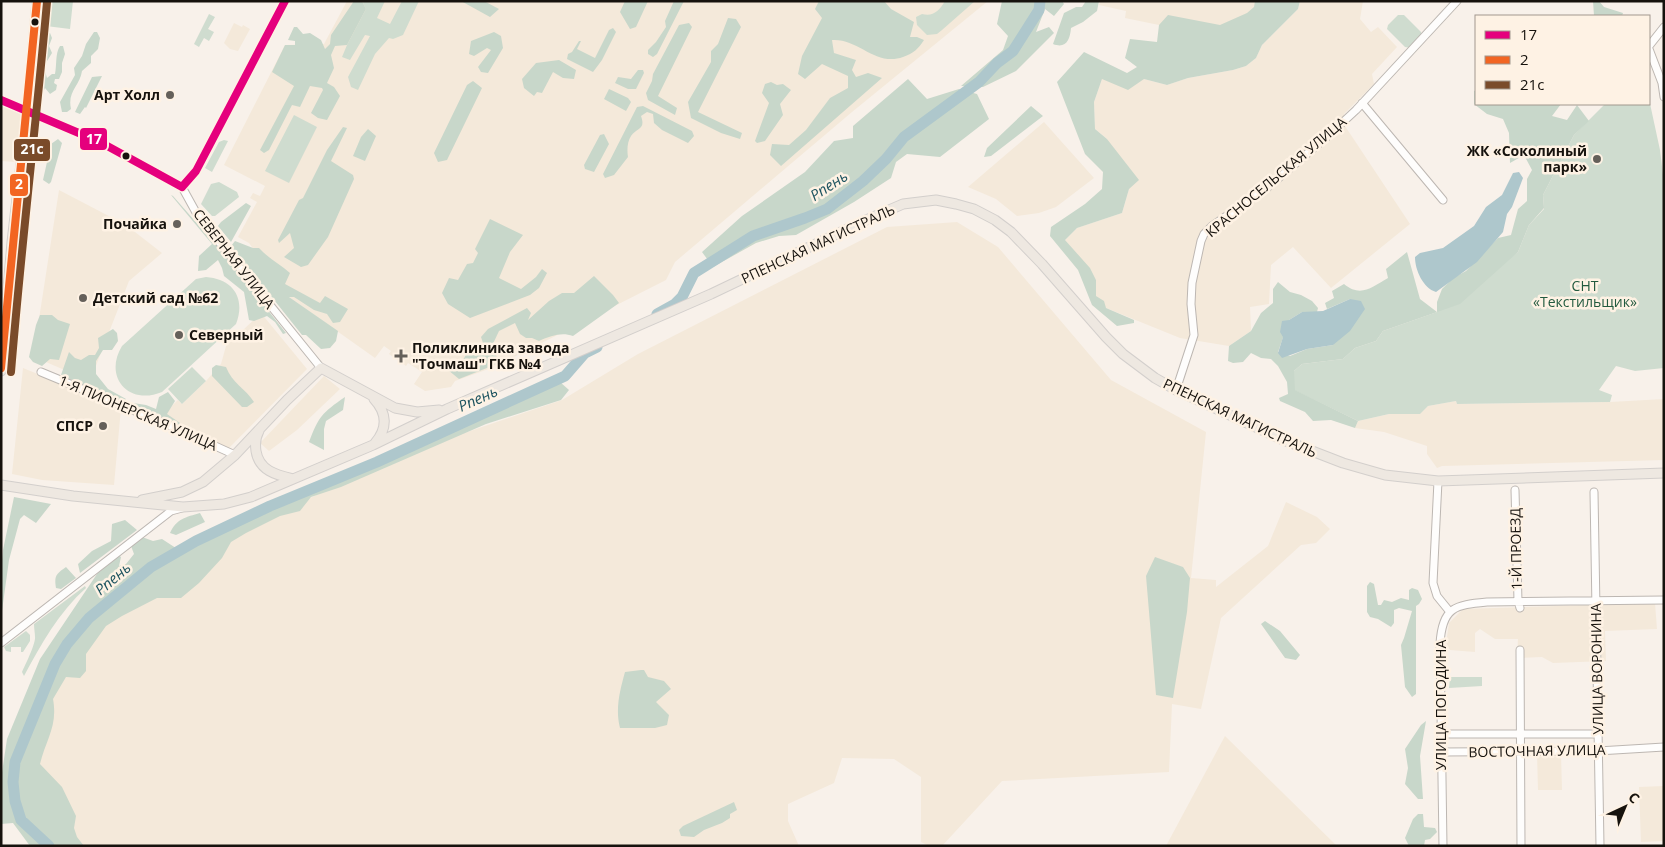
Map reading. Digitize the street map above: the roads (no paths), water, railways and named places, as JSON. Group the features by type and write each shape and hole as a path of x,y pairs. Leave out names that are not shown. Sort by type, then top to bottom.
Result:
{"main road":[{"path":"1,371 36,1"},
{"name":"РПЕНСКАЯ МАГИСТРАЛЬ","path":"1,485 73,496 135,501 183,508 224,504 251,497 373,445 447,409 711,294 866,220 903,204 936,200 974,209 995,220 1010,232 1042,264 1106,337 1123,354 1155,378 1176,390 1281,439 1343,464 1385,475 1438,481 1664,473"},
{"name":"РПЕНСКАЯ МАГИСТРАЛЬ","path":"135,501 167,496 195,488 222,468 287,400 321,368 395,408 417,412 447,409"},
{"name":"РПЕНСКАЯ МАГИСТРАЛЬ","path":"372,397 383,411 385,420 381,436 373,445"},
{"name":"РПЕНСКАЯ МАГИСТРАЛЬ","path":"263,425 257,434 255,442 257,458 268,470 293,479"}],"street":[{"path":"1,100 100,142 182,187 196,171 285,1"},
{"name":"КРАСНОСЕЛЬСКАЯ УЛИЦА","path":"1176,390 1194,335 1195,328 1191,304 1192,283 1204,234 1212,226 1267,188 1329,135 1362,103 1457,1"},
{"path":"1650,47 1664,27"},
{"path":"1650,51 1662,83 1664,97"},
{"path":"1362,103 1443,200"},
{"name":"СЕВЕРНАЯ УЛИЦА","path":"182,187 198,216 321,368"},
{"name":"1-Я ПИОНЕРСКАЯ УЛИЦА","path":"42,372 235,455"},
{"path":"1438,481 1433,583 1437,596 1450,612 1463,604 1487,602 1519,604 1596,600 1664,600"},
{"name":"1-Й ПРОЕЗД","path":"1515,490 1519,604"},
{"name":"УЛИЦА ВОРОНИНА","path":"1594,492 1600,846"},
{"path":"160,506 160,520"},
{"path":"1,643 5,636 171,511 183,508"},
{"name":"УЛИЦА ПОГОДИНА","path":"1443,846 1441,636 1446,617 1450,612"},
{"path":"1520,650 1521,846"},
{"path":"1441,734 1597,734"},
{"name":"ВОСТОЧНАЯ УЛИЦА","path":"1441,752 1598,751 1664,747"}],"water":[{"path":"1519,172 1523,178 1512,207 1507,214 1503,232 1477,262 1436,292 1427,287 1416,267 1415,257 1420,253 1443,248 1474,226 1486,207 1502,195 1513,173"},
{"path":"1350,299 1361,301 1365,309 1350,331 1333,345 1307,349 1282,358 1278,353 1283,337 1280,332 1282,321 1289,320 1302,312 1323,311"}],"waterway":[{"name":"Рпень","path":"657,314 675,304 682,297 694,273 753,236 827,209 863,181 886,159 904,137 979,82 997,63 1013,51 1039,10 1040,1"},
{"name":"Рпень","path":"49,846 21,820 15,801 13,782 15,762 55,664 67,644 89,618 151,567 196,541 270,506 377,462 565,376 585,353 597,347"}],"place":[{"name":"Арт Холл","path":"170,95"},
{"name":"ЖК «Соколиный парк»","path":"1597,159"},
{"name":"Почайка","path":"177,224"},
{"name":"Детский сад №62","path":"83,298"},
{"name":"Северный","path":"179,335"},
{"name":"Поликлиника завода \"Точмаш\" ГКБ №4","path":"401,356"},
{"name":"СПСР","path":"103,426"}],"park label":[{"name":"СНТ «Текстильщик»","path":"1585,294"}]}
